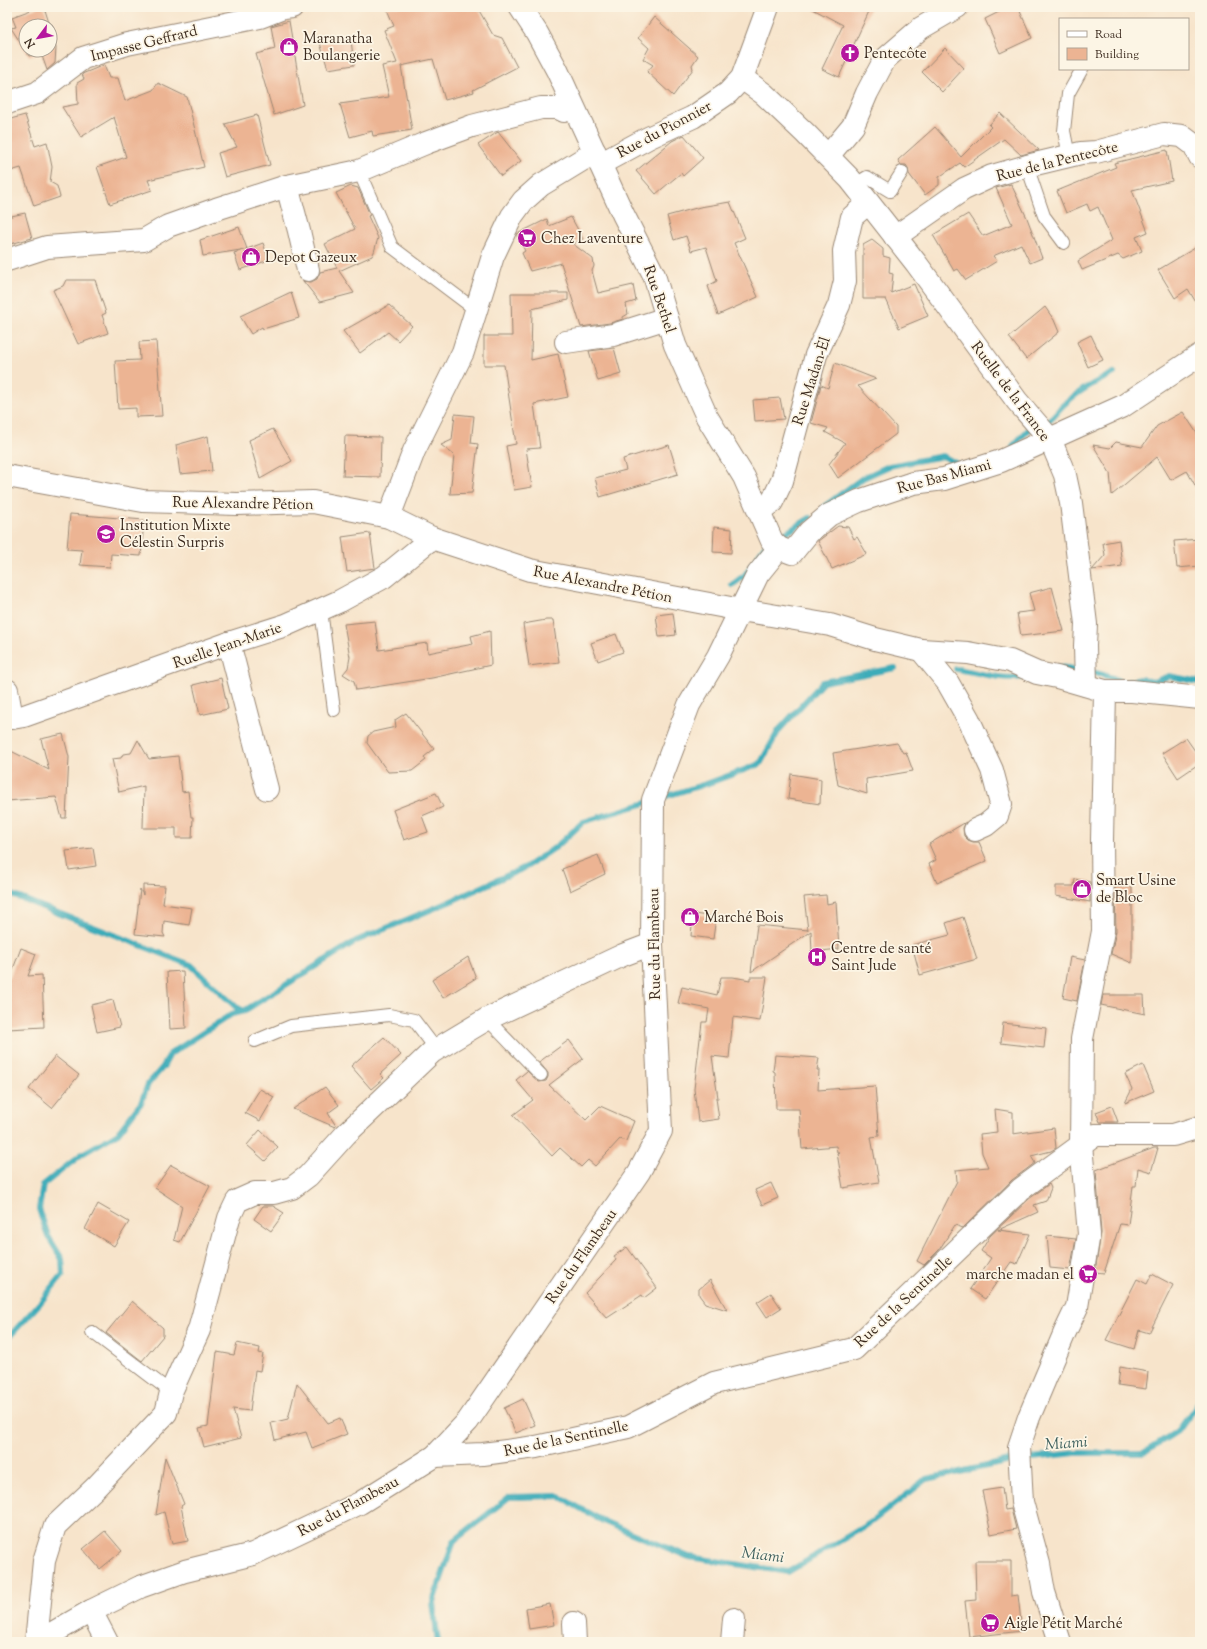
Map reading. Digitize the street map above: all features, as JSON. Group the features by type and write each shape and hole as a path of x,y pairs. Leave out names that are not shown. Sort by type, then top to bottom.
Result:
{"street":[{"name":"Impasse Geffrard","path":"7,103 37,93 83,58 127,44 259,12 292,7"},
{"name":"Rue Bethel","path":"520,7 537,33 557,70 654,275 675,345 706,417 744,477 772,541 779,548"},
{"name":"Rue du Pionnier","path":"389,517 414,451 463,352 493,256 512,216 523,201 540,185 693,117 728,93 742,78 768,7"},
{"path":"828,156 853,126 885,59 922,28 957,7"},
{"name":"Ruelle de la France","path":"742,78 764,94 828,156 854,185 916,263 1017,401 1050,439 1065,475 1086,624 1085,646 1096,688 1102,840 1102,931 1082,1039 1081,1145 1089,1234 1077,1307 1029,1417 1019,1447 1022,1502 1039,1564 1044,1592 1060,1642"},
{"path":"7,260 47,247 144,240 168,226 287,186 359,171 426,143 472,126 541,108 558,108 564,110 574,107"},
{"name":"Rue de la Pentecôte","path":"895,237 964,189 992,176 1027,166 1081,153 1096,152 1164,134 1182,136 1194,145 1200,157"},
{"path":"287,186 300,231 308,270"},
{"name":"Rue Madan-Èl","path":"759,511 772,502 782,481 816,354 839,305 844,281 844,251 852,217 868,203"},
{"path":"566,342 613,335 667,318"},
{"name":"Rue Bas Miami","path":"779,548 792,553 809,532 830,515 859,501 913,483 944,479 1001,461 1123,406 1200,355"},
{"name":"Rue Alexandre Pétion","path":"7,476 143,501 237,504 313,502 389,517 432,538 530,570 741,610 830,625 875,639 921,650 968,653 1010,661 1037,673 1096,688 1200,698"},
{"name":"Ruelle Jean-Marie","path":"9,717 24,716 228,643 286,625 321,610 384,577 432,538"},
{"name":"Rue du Flambeau","path":"36,1642 91,1610 140,1587 185,1571 253,1554 360,1503 435,1456 468,1421 639,1172 661,1131 652,944 653,800 689,705 718,656 758,574 779,548"},
{"path":"228,643 267,789"},
{"path":"921,650 948,683 969,720 992,770 1001,804 997,816 986,825 976,830"},
{"path":"7,690 9,717"},
{"path":"36,1642 44,1561 55,1526 95,1488 166,1413 171,1392 199,1330 229,1218 237,1201 255,1193 274,1193 292,1188 308,1176 346,1134 400,1081 436,1049 487,1019 623,955 652,944"},
{"name":"Rue de la Sentinelle","path":"435,1456 483,1454 536,1447 628,1427 714,1383 854,1349 1021,1189 1095,1135 1173,1135 1200,1127"},
{"path":"91,1610 107,1642"},
{"path":"732,1642 734,1619"}],"lane":[{"path":"1069,156 1064,131 1068,94 1081,70"},
{"path":"1027,166 1044,216 1061,236 1064,243"},
{"path":"359,171 392,246 477,311"},
{"path":"854,185 867,177 890,191 902,172"},
{"path":"321,610 334,710"},
{"path":"255,1041 291,1026 389,1015 414,1020 436,1049"},
{"path":"487,1019 541,1076"},
{"path":"92,1332 171,1392"}],"building":[{"path":"39,7 44,7 47,18 18,18 18,39 11,28 16,27 12,17"},
{"path":"386,7 477,7 493,35 502,38 517,67 473,90 474,92 445,100 433,59 401,66 412,130 373,136 372,131 350,137 340,104 389,97 382,66 397,63 384,30 394,26"},
{"path":"809,7 871,7 839,77 822,69 843,25"},
{"path":"1004,7 1018,7 1032,38 1000,53 985,19 1003,10"},
{"path":"654,17 698,56 692,65 693,69 673,96 647,72 653,65 643,59 649,48 638,38"},
{"path":"289,21 303,105 274,115 256,54 275,49 271,26"},
{"path":"351,40 354,65 328,69 320,43"},
{"path":"945,48 964,68 942,92 922,72"},
{"path":"43,58 55,58 55,63 47,70"},
{"path":"104,65 109,78 118,78 125,101 153,90 158,83 187,97 204,167 148,180 152,190 110,204 97,167 126,157 114,117 81,137 62,107 78,104 77,83 84,79 82,74"},
{"path":"1000,113 1039,150 1021,155 1004,139 964,167 960,163 939,177 939,185 925,195 909,174 906,165 901,165 898,160 935,127 961,157 991,127 989,125"},
{"path":"25,115 35,146 47,142 52,167 50,182 57,186 60,197 34,206 21,168 7,172 7,120"},
{"path":"257,115 270,165 225,177 218,153 237,147 225,124"},
{"path":"498,132 521,161 501,176 478,145"},
{"path":"684,135 703,158 683,176 681,173 656,194 636,171 672,141"},
{"path":"1167,150 1172,181 1132,190 1148,232 1136,237 1142,251 1123,259 1118,255 1082,270 1078,261 1112,240 1098,207 1090,211 1087,204 1066,213 1057,191 1116,167 1114,163"},
{"path":"1011,184 1027,218 1042,258 1030,263 1021,244 993,256 997,261 966,280 958,269 954,271 933,235 968,214 983,236 1012,224 996,188"},
{"path":"351,186 358,188 378,238 372,256 339,271 354,293 320,302 303,281 311,282 317,279 320,272 337,268 325,244 355,229 336,193"},
{"path":"730,202 745,238 734,243 758,297 718,315 708,286 717,281 706,247 691,251 686,236 674,240 667,216 700,207"},
{"path":"25,213 32,238 7,245 7,217"},
{"path":"571,217 583,239 573,244 593,259 594,266 592,271 598,293 633,285 636,301 626,304 628,314 623,317 623,319 610,323 581,327 561,263 530,271 522,253 525,251 517,234 547,219 549,226"},
{"path":"239,227 247,249 203,256 200,240"},
{"path":"872,240 883,249 883,256 890,258 889,273 893,274 891,293 914,284 928,316 899,328 886,299 863,299 863,245"},
{"path":"263,243 269,260 240,270 234,253"},
{"path":"1200,245 1200,309 1188,289 1175,298 1158,270"},
{"path":"66,280 95,280 106,313 102,315 108,333 78,344 53,290 63,286"},
{"path":"291,292 299,318 263,329 262,327 251,334 240,316"},
{"path":"511,293 568,293 568,300 532,309 531,360 558,354 568,397 534,404 540,448 526,449 532,487 514,490 506,446 516,444 504,365 484,365 484,336 512,336"},
{"path":"389,305 412,326 398,341 388,332 360,353 343,331"},
{"path":"1045,307 1054,320 1059,332 1026,359 1009,337"},
{"path":"1091,335 1103,360 1088,367 1077,342"},
{"path":"156,341 162,416 136,417 136,408 118,409 115,361 140,360 139,342"},
{"path":"614,348 621,374 598,381 589,351"},
{"path":"835,363 876,379 858,386 896,427 896,434 838,478 829,464 845,443 825,432 828,428 811,423 821,385 828,388"},
{"path":"780,398 784,419 755,421 753,400"},
{"path":"1183,412 1200,438 1200,494 1187,471 1171,480 1157,457 1112,495 1110,473 1093,445 1110,448 1116,442 1142,447 1157,426"},
{"path":"455,414 474,416 471,443 478,444 472,493 450,494 454,455 441,445 452,440"},
{"path":"273,429 292,461 260,479 249,440"},
{"path":"208,436 212,471 180,474 176,445"},
{"path":"345,436 381,437 380,477 343,476"},
{"path":"669,445 678,474 600,497 595,478 626,470 623,459"},
{"name":"Institution Mixte Célestin Surpris","path":"70,514 144,520 141,556 111,554 110,567 80,565 82,550 67,549"},
{"path":"838,526 848,527 854,539 857,537 867,554 832,569 818,541"},
{"path":"714,527 732,529 731,553 713,552"},
{"path":"370,533 375,568 347,572 342,537"},
{"path":"1200,539 1200,566 1177,568 1174,541"},
{"path":"1119,540 1122,566 1092,570 1105,555 1103,543"},
{"path":"1052,587 1064,631 1021,636 1017,613 1034,611 1029,593"},
{"path":"673,613 676,635 659,637 656,615"},
{"path":"553,620 559,662 529,666 523,624"},
{"path":"375,621 379,650 427,643 428,653 473,644 471,636 490,631 491,665 432,678 356,690 354,681 343,674 348,668 350,657 344,624"},
{"path":"616,634 623,652 598,661 591,643"},
{"path":"221,678 228,709 200,715 193,685"},
{"path":"406,713 434,749 424,757 426,760 412,771 388,772 367,743 368,736 373,732 396,727 395,720"},
{"path":"63,734 69,757 66,818 62,818 56,797 7,801 7,749 49,770 41,739"},
{"path":"1186,738 1200,758 1200,763 1178,778 1162,753"},
{"path":"138,740 149,759 178,756 182,792 188,791 191,817 193,817 192,838 176,838 176,828 143,828 144,786 119,792 112,759 121,758 123,754 131,753"},
{"path":"897,743 903,753 906,752 913,771 866,779 867,794 838,785 833,753"},
{"path":"791,774 821,779 820,804 788,799"},
{"path":"436,793 443,807 422,816 428,832 404,840 393,810"},
{"path":"966,822 963,828 964,836 973,842 979,842 987,861 937,883 929,864 936,860 929,844"},
{"path":"93,848 96,866 69,870 66,851"},
{"path":"598,855 605,874 570,891 562,869"},
{"path":"1075,879 1090,882 1090,902 1056,896 1056,886 1074,886"},
{"path":"143,885 165,886 163,904 192,908 189,925 164,921 163,933 165,937 135,934 140,889 143,895"},
{"path":"1115,887 1132,887 1132,963 1111,954 1116,931"},
{"path":"826,895 827,904 836,902 839,949 812,952 811,931 751,972 757,925 808,930 804,897"},
{"path":"693,914 716,917 713,939 691,936"},
{"path":"963,917 977,959 920,975 912,945 950,935 946,923"},
{"path":"21,948 36,954 28,976 42,975 44,1027 8,1029 7,977 10,977"},
{"path":"468,957 476,978 443,998 432,980"},
{"path":"1070,957 1085,960 1077,1001 1063,998"},
{"path":"183,971 186,1028 170,1029 167,972"},
{"path":"721,977 733,977 750,980 750,977 767,977 760,1021 733,1017 729,1058 712,1056 718,1098 716,1098 719,1119 698,1122 694,1089 702,1022 707,1022 709,1009 678,1003 682,987 717,995"},
{"path":"1103,995 1144,995 1145,1014 1101,1005"},
{"path":"113,1000 120,1027 97,1032 91,1005"},
{"path":"1003,1023 1046,1028 1044,1048 1001,1043"},
{"path":"384,1037 401,1055 380,1074 384,1078 371,1089 351,1066"},
{"path":"569,1040 583,1059 549,1085 586,1120 600,1106 634,1121 626,1141 620,1139 595,1166 588,1160 581,1167 560,1148 552,1156 513,1115 533,1100 516,1080 527,1071 539,1082 546,1081 548,1073 539,1062"},
{"path":"775,1055 819,1058 817,1070 819,1070 818,1090 875,1086 879,1136 871,1137 879,1182 843,1188 837,1153 839,1152 837,1152 836,1146 802,1149 799,1109 776,1109 775,1072 773,1071"},
{"path":"55,1056 79,1075 52,1108 29,1089"},
{"path":"1143,1065 1154,1091 1125,1103 1132,1089 1125,1074"},
{"path":"325,1087 339,1105 328,1113 336,1126 335,1127 293,1109"},
{"path":"260,1089 274,1097 260,1121 245,1113"},
{"path":"1112,1106 1118,1122 1100,1122 1096,1112"},
{"path":"995,1109 1013,1112 1013,1134 1054,1128 1056,1148 1051,1151 1031,1156 1035,1163 1012,1180 963,1228 955,1225 939,1250 924,1265 917,1261 957,1181 956,1170 988,1167 982,1153 980,1134 997,1132"},
{"path":"260,1130 278,1147 265,1161 247,1145"},
{"path":"1154,1148 1158,1148 1151,1172 1138,1168 1136,1186 1133,1186 1128,1225 1120,1224 1104,1273 1095,1272 1101,1233 1096,1170"},
{"path":"171,1165 210,1186 180,1242 174,1240 182,1206 155,1188"},
{"path":"771,1183 778,1198 762,1205 755,1190"},
{"path":"1049,1184 1051,1188 1046,1201 1034,1205 1038,1212 998,1230 1030,1234 1017,1264 1011,1262 985,1299 970,1289 991,1258 981,1251 990,1236 1029,1199"},
{"path":"98,1204 129,1222 114,1246 85,1229"},
{"path":"263,1206 273,1206 284,1213 271,1231 254,1219"},
{"path":"1047,1236 1076,1239 1070,1270 1050,1268"},
{"path":"627,1247 657,1288 644,1298 642,1295 607,1318 585,1293 616,1260 614,1256"},
{"path":"1152,1274 1173,1285 1149,1333 1139,1330 1134,1349 1106,1340 1137,1279 1147,1284"},
{"path":"710,1280 727,1310 705,1303 699,1295 699,1289"},
{"path":"771,1293 781,1308 767,1317 757,1302"},
{"path":"132,1301 163,1328 163,1336 142,1361 106,1333"},
{"path":"237,1343 260,1348 259,1353 263,1354 260,1371 255,1370 250,1411 233,1409 241,1438 204,1447 199,1428 208,1426 217,1352 234,1355"},
{"path":"1120,1367 1148,1372 1146,1389 1118,1385"},
{"path":"297,1383 328,1423 340,1418 347,1434 312,1448 306,1432 275,1440 271,1423 288,1419"},
{"path":"523,1399 535,1425 516,1433 504,1408"},
{"path":"165,1457 184,1504 181,1506 188,1541 172,1544 164,1512 156,1515"},
{"path":"1002,1488 1005,1510 1011,1509 1016,1529 991,1534 982,1491"},
{"path":"105,1531 122,1551 100,1569 83,1549"},
{"path":"975,1561 1011,1561 1011,1596 1018,1595 1022,1631 969,1637 965,1601 976,1600"},
{"path":"550,1604 554,1625 529,1629 526,1608"}],"waterway":[{"path":"1043,424 1079,393 1114,373"},
{"path":"1013,446 1028,430 1034,427"},
{"path":"825,506 863,478 889,466 943,456 959,465 963,465"},
{"path":"732,585 745,575 765,546 810,518"},
{"path":"1058,667 1100,674 1123,683 1140,679 1153,682 1169,676 1200,682"},
{"path":"660,798 709,783 760,764 779,730 823,682 895,668"},
{"path":"956,669 1010,678 1028,676"},
{"path":"7,1339 40,1303 63,1274 62,1259 48,1236 39,1209 43,1185 82,1154 118,1133 141,1103 148,1084 163,1067 170,1054 232,1014 244,1011 356,941 449,902 526,867 556,847 583,822 649,802"},
{"path":"7,893 191,965 236,1007 244,1011"},
{"name":"Miami","path":"438,1642 433,1602 454,1541 509,1497 558,1496 603,1521 689,1557 788,1572 870,1523 927,1479 1015,1460 1075,1453 1143,1453 1179,1430 1200,1400"}],"place":[{"name":"Maranatha Boulangerie","path":"289,47"},
{"name":"Pentecôte","path":"850,53"},
{"name":"Chez Laventure","path":"527,238"},
{"name":"Depot Gazeux","path":"251,257"},
{"name":"Institution Mixte Célestin Surpris","path":"106,534"},
{"name":"Smart Usine de Bloc","path":"1082,889"},
{"name":"Marché Bois","path":"690,917"},
{"name":"Centre de santé Saint Jude","path":"817,957"},
{"name":"marche madan el","path":"1088,1274"},
{"name":"Aigle Pétit Marché","path":"990,1623"}]}
